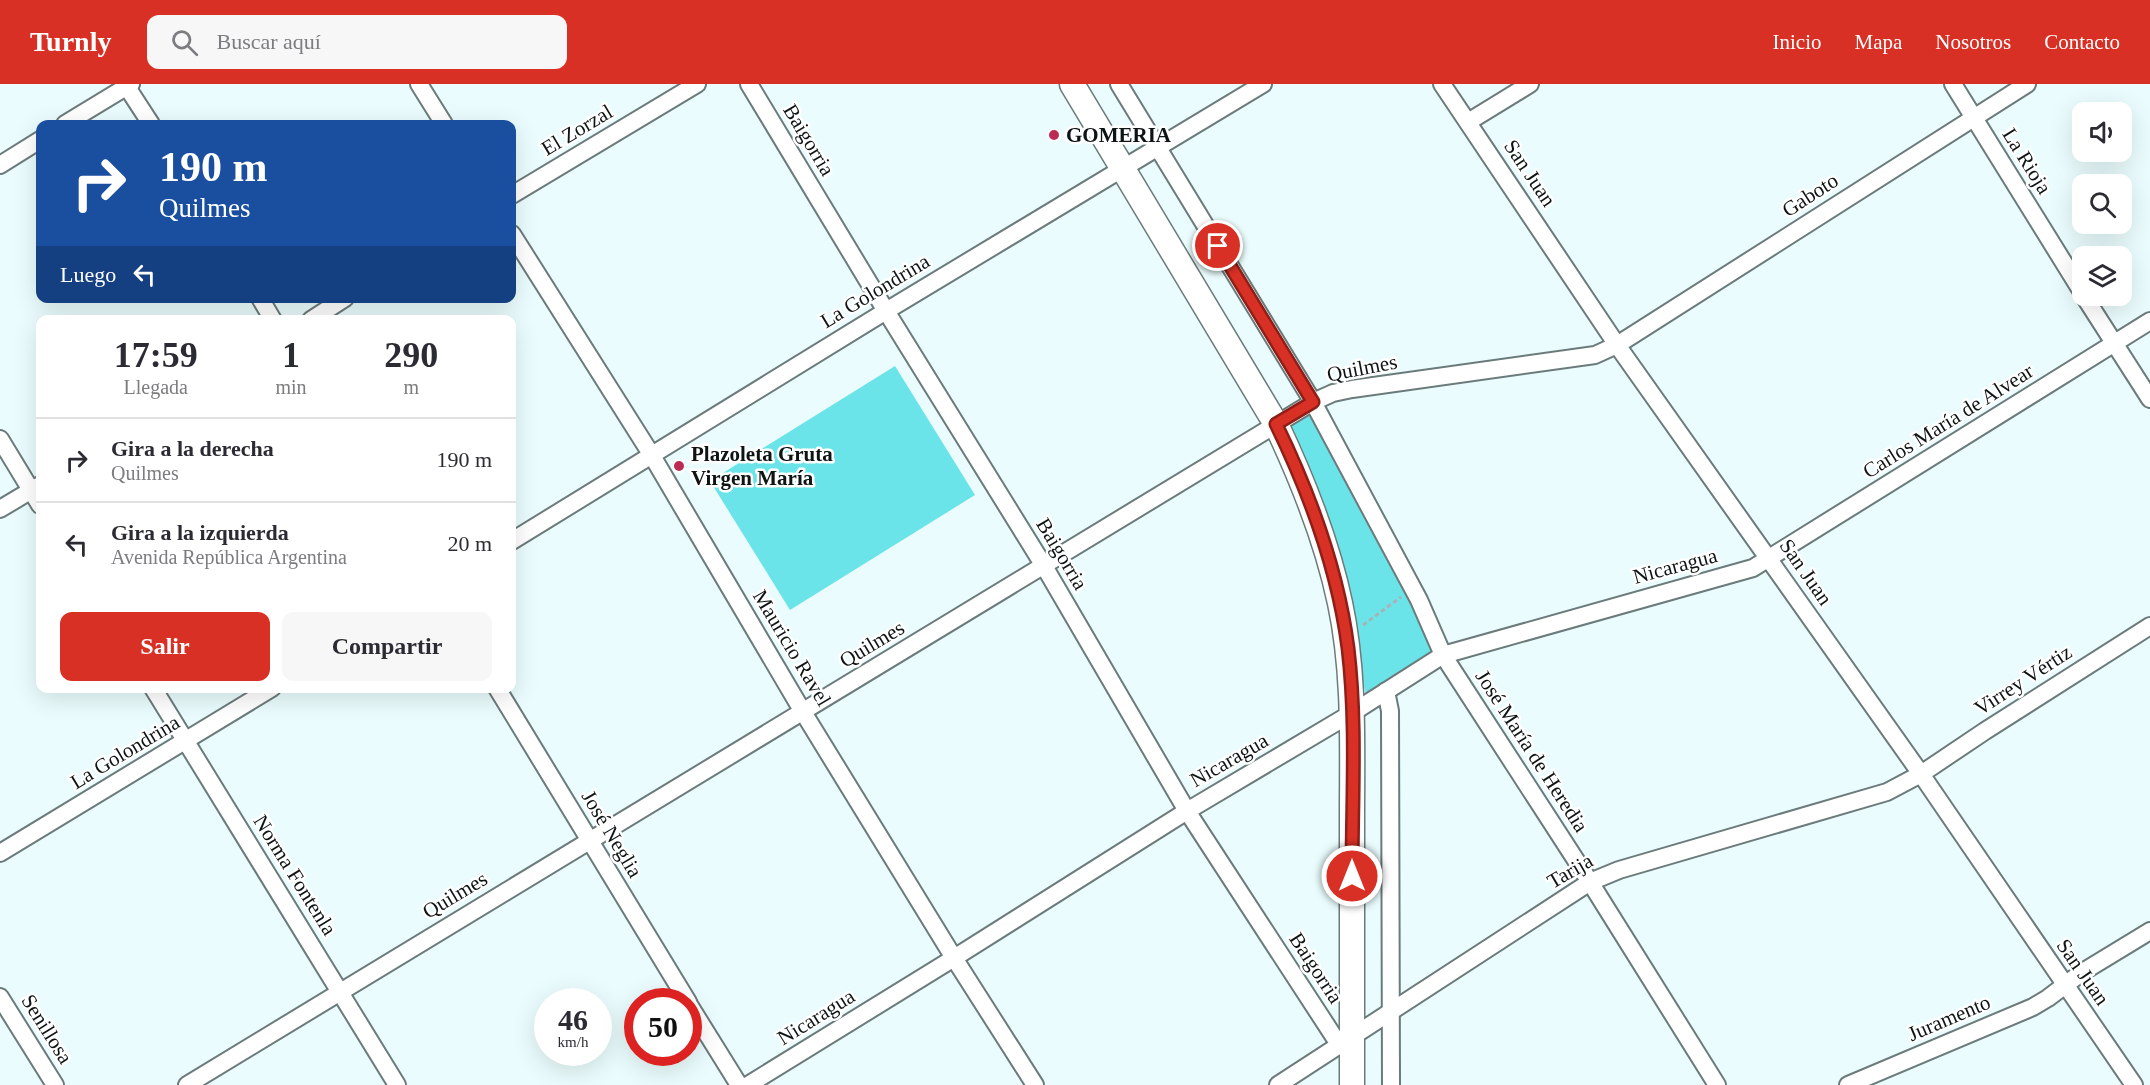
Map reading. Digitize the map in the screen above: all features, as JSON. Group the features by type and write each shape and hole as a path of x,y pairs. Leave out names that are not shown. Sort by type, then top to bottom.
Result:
{"main road":[{"path":"1072,84 1276,424 1296,465 1310,503 1338,593 1348,649 1352,713 1346,1042 1352,1085"}],"street":[{"path":"419,84 442,120"},
{"name":"El Zorzal","path":"516,193 697,84"},
{"name":"Baigorria","path":"750,84 886,311 1044,566 1187,811 1346,1042"},
{"name":"José María de Heredia","path":"1119,84 1313,402 1419,600 1443,655 1590,882 1717,1085"},
{"name":"La Golondrina","path":"516,538 886,311 1263,84"},
{"name":"San Juan","path":"1442,84 1617,345 1921,774 2134,1085"},
{"path":"1468,122 1530,84"},
{"name":"La Rioja","path":"1953,84 2072,276"},
{"name":"Gaboto","path":"1617,345 2027,84"},
{"path":"71,120 128,85 149,120"},
{"path":"0,165 36,142"},
{"name":"Mauricio Ravel","path":"516,240 651,454 803,712 1035,1085"},
{"path":"319,315 337,303"},
{"name":"La Rioja","path":"2091,306 2150,399"},
{"name":"Carlos María de Alvear","path":"1769,558 2150,321"},
{"name":"Quilmes","path":"187,1085 1313,402 1333,393 1352,389 1573,360 1595,355 1617,345"},
{"path":"0,439 36,487 0,509"},
{"name":"Nicaragua","path":"748,1085 1187,811 1352,713 1443,655 1753,568 1769,558"},
{"name":"Virrey Vértiz","path":"1921,774 2150,626"},
{"path":"1386,691 1390,711 1392,1085"},
{"name":"Norma Fontenla","path":"156,693 397,1085"},
{"name":"La Golondrina","path":"0,853 264,693"},
{"name":"José Neglia","path":"500,693 679,988"},
{"name":"Tarija","path":"1278,1085 1590,882 1619,870 1887,792 1921,774"},
{"name":"Juramento","path":"1848,1085 2033,1007 2081,973 2150,931"},
{"name":"Senillosa","path":"0,997 55,1085"},
{"name":"José Neglia","path":"702,1025 739,1085"}],"path":[{"path":"1357,618 1359,628 1403,596"}],"shaded area":[{"path":"895,366 975,495 790,610 710,481"},
{"path":"1312,410 1432,641 1431,651 1366,695 1348,618 1287,425"}],"place":[{"name":"GOMERIA","path":"1054,135"},
{"name":"Plazoleta Gruta Virgen María","path":"679,466"}],"route":[{"path":"1218,246 1313,402 1276,424 1296,465 1327,554 1340,603 1348,649 1352,713 1352,876"}]}
